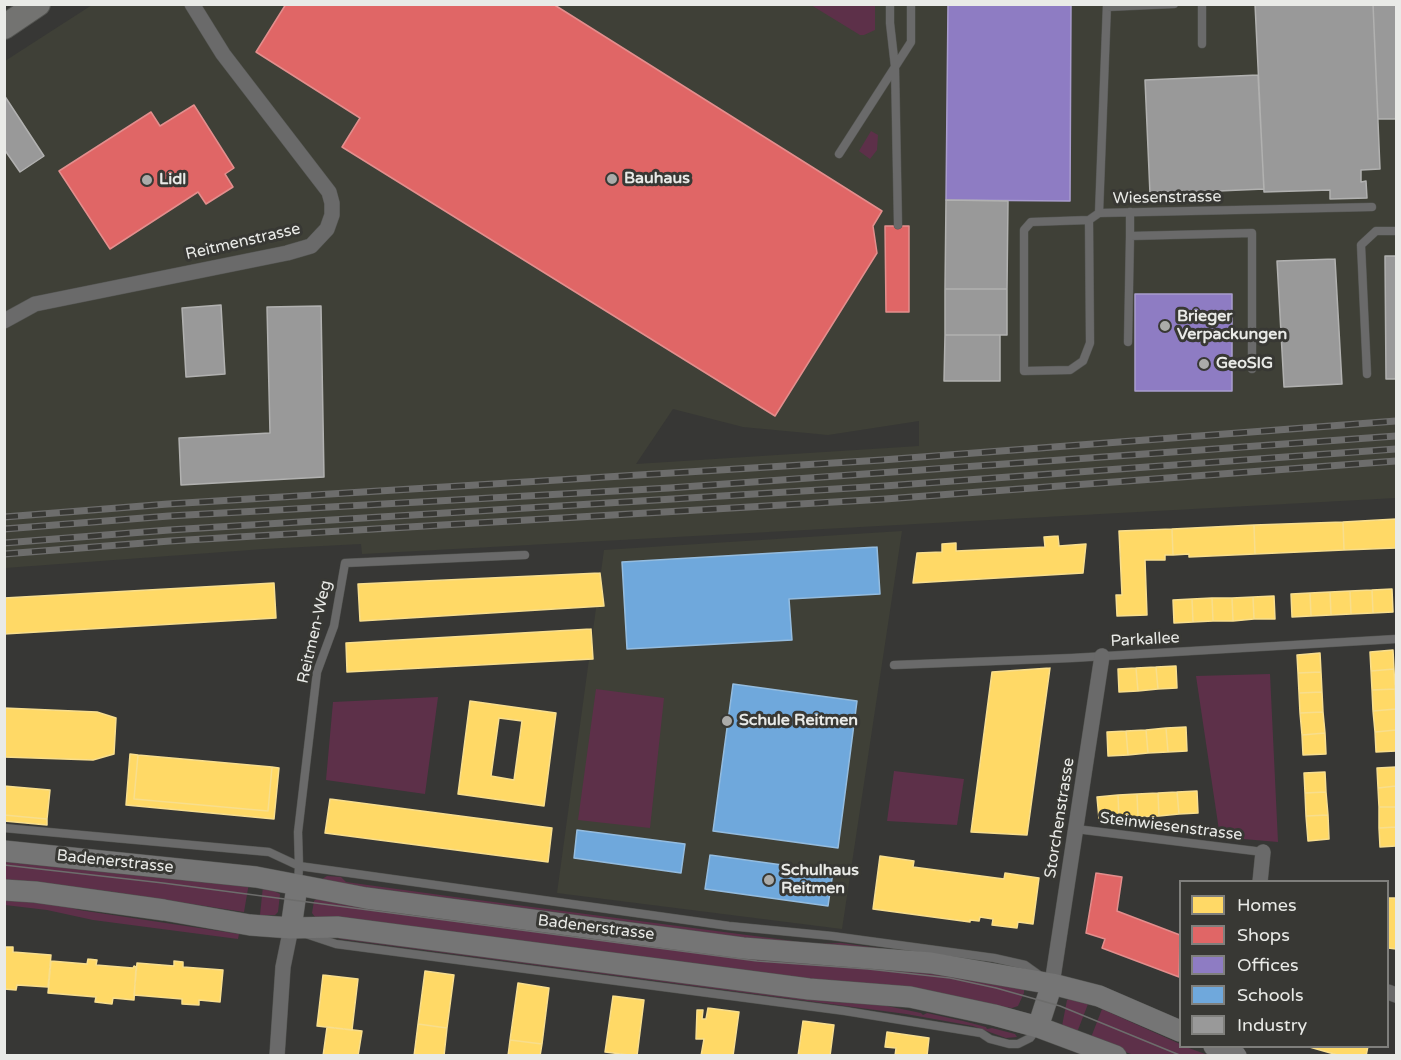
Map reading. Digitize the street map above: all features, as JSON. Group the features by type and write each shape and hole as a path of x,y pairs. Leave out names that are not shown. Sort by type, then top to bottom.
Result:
{"main road":[{"path":"4,27 38,4"},
{"name":"Badenerstrasse","path":"4,850 256,877 298,876 366,898 743,948 931,963 1052,984 1108,999 1179,1031"},
{"path":"291,928 298,876"},
{"name":"Badenerstrasse","path":"4,890 35,892 164,910 250,925 291,928 337,927 809,989 900,996 1038,1027 1116,1056"},
{"path":"1038,1027 1052,984"},
{"path":"1216,1048 1236,1056"}],"street":[{"name":"Reitmenstrasse","path":"4,321 34,304 287,253 311,246 327,230 332,215 329,192 223,54 192,4"},
{"name":"Storchenstrasse","path":"1052,984 1102,656"},
{"path":"1260,880 1263,852"},
{"path":"277,1056 283,967 291,928"}],"lane":[{"path":"890,4 895,67 898,225"},
{"path":"838,154 911,42 911,4"},
{"path":"1107,6 1174,4"},
{"path":"1202,4 1202,44"},
{"name":"Wiesenstrasse","path":"1107,6 1099,213 1372,207"},
{"path":"1089,220 1090,343 1083,361 1070,370 1024,371 1024,230 1031,222 1089,220 1099,213"},
{"path":"1128,342 1130,213"},
{"path":"1367,374 1361,245 1376,231 1396,231"},
{"path":"1130,236 1252,232 1252,369"},
{"name":"Reitmen-Weg","path":"298,876 298,832 317,672 334,626 345,563 525,555"},
{"name":"Parkallee","path":"894,665 1396,639"},
{"path":"4,828 268,852 298,876"},
{"name":"Steinwiesenstrasse","path":"1076,830 1263,852"}],"shaded area":[{"path":"92,5 1396,5 1396,498 362,554 361,544 5,568 5,61","holes":["673,409 743,427 828,435 919,421 919,446 636,464"]},
{"path":"811,5 875,5 875,30 860,35"},
{"path":"871,131 878,135 877,150 870,159 859,151"},
{"name":"Schule Reitmen","path":"902,531 842,929 557,893 604,550"},
{"path":"1270,674 1278,842 1220,837 1196,676"},
{"path":"596,689 664,698 650,828 578,820"},
{"path":"438,697 425,794 326,780 333,702"},
{"path":"894,771 964,779 957,825 887,821"},
{"path":"4,857 249,883 244,912 107,891 5,884"},
{"path":"327,876 341,877 346,882 455,897 816,944 841,943 953,958 799,945 319,881"},
{"path":"263,886 280,894 278,912 275,915 260,915"},
{"path":"4,898 46,900 79,910 239,934 238,939 93,920 47,910 5,905"},
{"path":"317,898 876,964 1024,989 1024,993 1018,1006 1012,1008 855,985 315,917 312,913 314,901"},
{"path":"337,937 882,1005 923,1015 927,1013 963,1021 987,1029 992,1028 1015,1034 1017,1037 1006,1038 973,1026 906,1014"},
{"path":"1070,998 1088,1004 1076,1035 1062,1026 1067,1000"},
{"path":"1102,1009 1179,1044 1179,1048 1189,1048 1208,1055 1134,1055 1090,1040"}],"building: Homes":[{"path":"1396,519 1396,548 1344,550 1343,522"},
{"path":"1343,522 1344,550 1255,554 1254,525"},
{"path":"1254,525 1255,554 1189,557 1189,554 1173,555 1172,529"},
{"path":"1172,529 1173,555 1165,555 1165,560 1145,560 1147,615 1117,616 1116,595 1122,595 1119,531"},
{"path":"1058,536 1059,546 1086,544 1083,573 913,583 917,553 942,552 942,544 956,543 956,551 1045,547 1044,537"},
{"path":"600,573 604,606 360,621 358,584"},
{"path":"274,583 276,618 4,634 4,598"},
{"path":"1392,589 1393,612 1373,613 1372,590"},
{"path":"1372,590 1373,613 1351,614 1350,591"},
{"path":"1350,591 1351,614 1331,615 1330,592"},
{"path":"1330,592 1331,615 1311,616 1310,593"},
{"path":"1310,593 1311,616 1292,617 1291,594"},
{"path":"1274,596 1275,619 1254,619 1253,597"},
{"path":"1253,597 1254,619 1233,621 1232,598"},
{"path":"1212,598 1232,598 1233,621 1213,621"},
{"path":"1212,598 1213,621 1193,622 1192,599"},
{"path":"1192,599 1193,622 1174,623 1173,600"},
{"path":"591,629 593,659 347,672 346,643"},
{"path":"1393,650 1394,669 1371,671 1370,652"},
{"path":"1320,653 1321,672 1298,673 1297,655"},
{"path":"1176,666 1177,688 1158,689 1156,667"},
{"path":"1156,667 1158,689 1138,691 1136,668"},
{"path":"1050,668 1027,835 971,832 992,672"},
{"path":"1136,668 1138,691 1119,692 1118,669"},
{"path":"1394,669 1395,689 1372,690 1371,671"},
{"path":"1321,672 1322,692 1299,693 1298,673"},
{"path":"1395,689 1396,709 1373,711 1372,690"},
{"path":"1322,692 1323,712 1300,713 1299,693"},
{"path":"470,701 556,713 544,806 458,794","holes":["499,718 522,721 514,780 491,776"]},
{"path":"4,708 97,712 116,718 114,754 93,760 4,757"},
{"path":"1396,709 1396,730 1375,732 1373,711"},
{"path":"1323,712 1325,733 1302,735 1300,713"},
{"path":"1186,727 1187,751 1168,752 1166,728"},
{"path":"1166,728 1168,752 1148,753 1146,730"},
{"path":"1146,730 1148,753 1128,755 1126,731"},
{"path":"1396,730 1396,751 1376,752 1375,732"},
{"path":"1126,731 1128,755 1108,756 1107,732"},
{"path":"1325,733 1326,754 1303,755 1302,735"},
{"path":"130,754 138,755 134,799 268,811 272,767 279,768 274,819 126,805"},
{"path":"138,755 272,767 268,811 134,799"},
{"path":"1396,767 1396,786 1378,788 1377,768"},
{"path":"1325,772 1326,792 1305,793 1304,773"},
{"path":"4,786 50,790 47,819 4,815"},
{"path":"1396,786 1396,807 1379,807 1378,788"},
{"path":"1197,791 1198,813 1179,814 1177,792"},
{"path":"1177,792 1179,814 1159,816 1158,793"},
{"path":"1326,792 1328,815 1306,816 1305,793"},
{"path":"1158,793 1159,816 1138,817 1137,794"},
{"path":"1137,794 1138,817 1119,818 1118,795"},
{"path":"1118,795 1119,818 1099,819 1097,797"},
{"path":"330,799 552,828 548,862 325,833"},
{"path":"1379,807 1396,807 1396,827 1379,828"},
{"path":"4,815 47,819 47,825 4,821"},
{"path":"1328,815 1329,839 1308,841 1306,816"},
{"path":"1396,827 1396,846 1380,847 1379,828"},
{"path":"880,856 914,861 913,867 1004,879 1005,873 1039,878 1033,924 1018,922 1017,928 992,925 993,919 980,917 979,921 970,920 970,922 873,909"},
{"path":"1389,898 1396,898 1396,949 1389,948"},
{"path":"4,947 13,947 13,952 51,955 48,987 17,985 16,990 4,989"},
{"path":"88,959 97,960 96,965 136,967 134,1000 113,998 112,1004 95,1002 96,997 48,993 51,961 87,964"},
{"path":"174,961 183,962 183,967 223,970 220,1002 199,1000 199,1005 182,1004 182,999 134,995 137,963 174,966"},
{"path":"425,971 454,975 447,1028 418,1024"},
{"path":"323,975 358,979 352,1030 317,1026"},
{"path":"518,983 549,988 542,1044 510,1040"},
{"path":"613,996 644,1000 637,1056 605,1052"},
{"path":"708,1008 739,1012 733,1056 701,1056 704,1039 696,1039 697,1010 703,1010 702,1019 706,1019"},
{"path":"803,1021 834,1025 830,1056 798,1056"},
{"path":"418,1024 447,1028 444,1056 414,1056"},
{"path":"327,1027 362,1031 358,1056 323,1056"},
{"path":"887,1032 929,1038 927,1056 895,1056 896,1048 885,1047"},
{"path":"510,1040 542,1044 540,1056 508,1056"},
{"path":"1313,1048 1368,1048 1366,1056 1341,1056"}],"building: Shops":[{"name":"Bauhaus","path":"286,4 553,4 882,211 873,226 877,253 775,416 342,147 360,118 256,52"},
{"name":"Lidl","path":"194,105 234,168 225,174 233,187 206,204 198,192 110,249 59,171 151,112 160,126"},
{"path":"885,226 909,226 909,312 886,312"},
{"path":"1096,873 1122,877 1117,911 1179,935 1179,977 1102,948 1105,939 1086,933"}],"building: Offices":[{"path":"948,4 1071,4 1070,201 946,200"},
{"path":"1135,294 1232,294 1232,391 1135,391"}],"building: Schools":[{"path":"877,547 880,594 789,599 792,640 627,649 622,562"},
{"path":"733,684 857,701 838,848 713,831"},
{"path":"577,830 685,844 681,873 574,858"},
{"name":"Schulhaus Reitmen","path":"710,855 833,872 828,906 705,889"}],"building: Industry":[{"path":"1255,4 1373,4 1380,169 1361,170 1361,182 1366,181 1367,198 1330,199 1330,190 1264,192"},
{"path":"1373,4 1396,4 1396,119 1378,119"},
{"path":"1258,75 1264,189 1150,194 1145,80"},
{"path":"4,95 44,156 20,172 4,149"},
{"path":"946,200 1008,201 1007,289 945,289"},
{"path":"1385,256 1396,256 1396,379 1386,379"},
{"path":"1335,259 1342,384 1284,387 1277,261"},
{"path":"945,289 1007,289 1007,335 945,335"},
{"path":"221,305 225,374 186,377 182,308"},
{"path":"321,306 324,477 181,485 179,438 270,433 267,307"},
{"path":"945,335 1000,335 1000,381 944,381"}],"tram line":[{"path":"4,865 163,883 757,961 950,978 1060,1006 1182,1056"}],"railway":[{"path":"4,517 168,504 882,460 1396,421"},
{"path":"4,529 169,516 669,488 1396,436"},
{"path":"4,543 169,530 884,486 1396,449"},
{"path":"4,554 170,541 885,499 1396,461"}],"place":[{"name":"Bauhaus","path":"612,179"},
{"name":"Lidl","path":"147,180"},
{"name":"Brieger Verpackungen","path":"1165,326"},
{"name":"GeoSIG","path":"1204,364"},
{"name":"Schule Reitmen","path":"727,721"},
{"name":"Schulhaus Reitmen","path":"769,880"}]}
